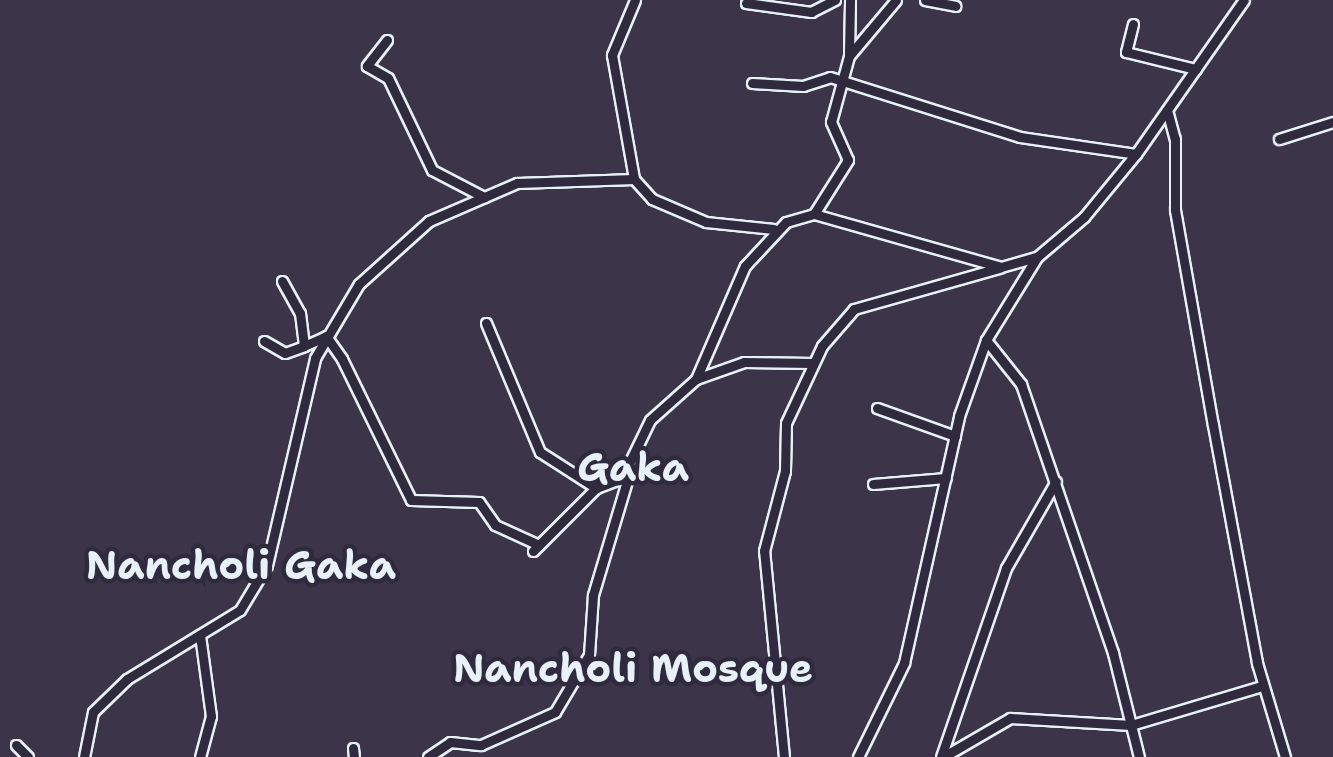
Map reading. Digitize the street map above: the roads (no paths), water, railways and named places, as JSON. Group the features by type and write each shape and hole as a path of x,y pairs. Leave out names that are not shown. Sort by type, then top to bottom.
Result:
{"street":[{"path":"635,0 612,64 634,179 652,199 706,222 774,229 814,214 1002,267"},
{"path":"746,2 811,12 835,0"},
{"path":"850,0 850,56"},
{"path":"814,214 849,155 832,130 850,56 896,0"},
{"path":"925,0 955,6"},
{"path":"858,757 904,662 955,436 986,340 1037,257 1084,217 1136,154 1244,0"},
{"path":"1133,24 1126,52 1196,69"},
{"path":"387,40 367,66 388,78 432,170 484,197"},
{"path":"752,83 841,81 1020,138 1136,154"},
{"path":"1167,110 1176,138 1174,210 1262,686 1285,757"},
{"path":"1280,139 1333,122"},
{"path":"84,757 93,712 126,679 240,610 274,552 326,336 354,290 421,227 484,197 535,179 634,179"},
{"path":"696,379 739,277 774,229"},
{"path":"784,757 764,551 785,471 781,436 814,363 854,310 1037,257"},
{"path":"282,282 300,313 304,346"},
{"path":"486,323 540,452 596,488"},
{"path":"264,340 286,353 326,336"},
{"path":"326,336 412,500 479,502 495,525 536,548 596,488 630,466"},
{"path":"986,340 1015,372 1056,481 1139,757"},
{"path":"428,757 453,741 481,745 558,708 589,655 593,595 630,466 650,420 696,379 744,362 814,363"},
{"path":"877,408 955,436"},
{"path":"873,484 946,478"},
{"path":"942,757 1006,568 1056,481"},
{"path":"200,635 211,716 200,757"},
{"path":"942,757 1010,718 1131,724 1262,686"},
{"path":"16,745 28,757"}],"district":[{"name":"Gaka","path":"633,467"},
{"name":"Nancholi Gaka","path":"241,565"},
{"name":"Nancholi Mosque","path":"633,668"}]}
